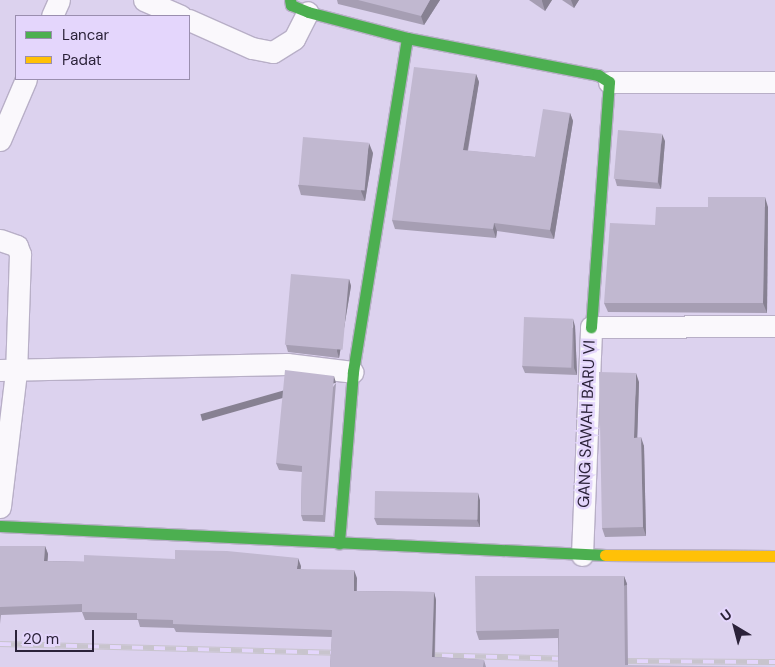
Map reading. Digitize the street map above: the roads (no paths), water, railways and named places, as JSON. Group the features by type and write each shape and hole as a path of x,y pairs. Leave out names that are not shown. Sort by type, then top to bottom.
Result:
{"street":[{"path":"52,15 58,0"},
{"path":"144,0 179,15"},
{"path":"290,0 291,5 308,12 407,38 598,75 608,82 775,82"},
{"path":"190,20 252,48 273,52 294,39 308,12"},
{"path":"339,543 353,372 407,38"},
{"path":"0,140 26,80"},
{"path":"590,327 608,82"},
{"path":"0,240 17,246 20,254 8,371 0,507"},
{"name":"GANG SAWAH BARU VI","path":"582,555 590,327 775,326"},
{"path":"8,371 287,364 353,372"},
{"path":"0,526 582,555 775,556"}],"railway":[{"path":"0,644 345,653"},
{"path":"420,655 573,659"},
{"path":"615,661 775,662"}]}
